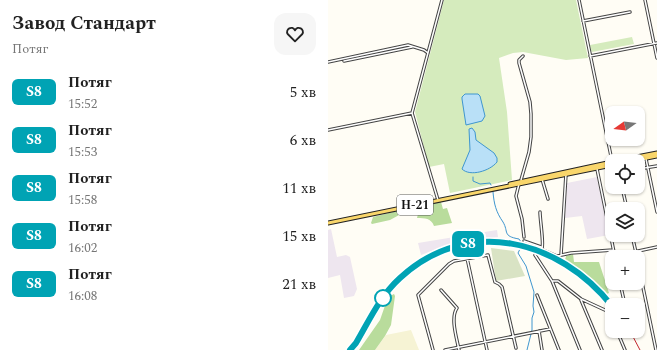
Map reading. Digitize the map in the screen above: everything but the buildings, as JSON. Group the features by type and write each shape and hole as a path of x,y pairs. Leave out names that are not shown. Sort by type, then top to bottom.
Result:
{"main road":[{"name":"Н-21","path":"645,155 657,153"},
{"path":"646,158 657,156"},
{"name":"Н-21","path":"328,223 605,164"},
{"name":"Н-21","path":"520,183 597,168 605,165"}],"street":[{"path":"438,200 412,113 442,0"},
{"path":"579,0 611,154"},
{"path":"645,0 656,43 657,58"},
{"path":"584,21 630,12"},
{"path":"590,56 656,43"},
{"path":"328,62 408,45 424,50 428,53"},
{"path":"344,61 414,47"},
{"path":"523,56 519,63 530,102 531,137 527,161 516,196 522,219 524,237"},
{"path":"328,130 412,113"},
{"path":"646,158 657,212"},
{"path":"645,168 657,166"},
{"path":"597,168 613,250"},
{"path":"561,255 566,174"},
{"path":"542,179 548,199"},
{"path":"540,212 542,248"},
{"path":"524,241 557,256 572,253 605,251"},
{"path":"641,250 657,247"},
{"path":"433,350 418,295 449,264 454,261 488,255 495,282 502,287 516,348"},
{"path":"534,255 552,281 580,350"},
{"path":"467,258 487,350"},
{"path":"552,281 558,281 581,299 605,310"},
{"path":"441,290 457,308 455,310 454,321 459,349"},
{"path":"643,290 656,350"},
{"path":"537,295 559,350"},
{"path":"581,299 602,350"},
{"path":"445,350 459,349 485,342 550,329"},
{"path":"539,331 542,350"},
{"path":"620,338 625,350"},
{"path":"653,339 657,338"}],"shaded area":[{"path":"597,177 605,216 605,236 587,239 582,216 565,218 567,183"},
{"path":"331,229 337,257 346,255 350,257 357,289 354,296 344,298 340,275 328,278 328,230"},
{"path":"497,230 498,237 442,247 421,255 418,243"},
{"path":"411,330 419,350 375,350 386,335"}],"green space":[{"path":"444,0 576,0 588,58 566,60 523,52 513,53 499,58 507,112 512,180 450,193 444,164 429,167 415,112"},
{"path":"632,37 634,44 591,51 590,45"},
{"path":"441,202 443,209 447,208 452,223 434,226 433,223 425,218 417,218 417,212 412,212 411,208"},
{"path":"401,210 401,214 390,220 371,223 373,217"},
{"path":"491,248 514,251 525,276 496,281"},
{"path":"573,254 574,262 599,262 605,281 605,290 608,290 609,293 607,294 585,273 565,260 566,256"},
{"path":"394,294 391,325 385,336 375,350 359,350 380,320 388,297"}],"water":[{"path":"465,94 478,94 480,96 485,116 482,121 466,125 462,99"},
{"path":"472,128 475,132 476,140 494,153 497,158 497,162 490,168 475,173 470,173 462,169 470,150 469,129"}],"waterway":[{"path":"473,177 473,181 480,184 490,183 491,185"},
{"path":"493,192 496,208 505,225 508,235 519,239 521,242"},
{"path":"520,249 518,253 526,266 534,292 532,330 527,350"}],"railway":[{"path":"350,350 356,343 381,300 400,278 426,259 454,247 483,242 511,244 539,252 566,265 590,283 605,299"},
{"path":"634,338 640,350"}],"train":[{"name":"S8","path":"350,350 356,343 385,295 400,278 424,259 443,250 459,246 492,242 507,243 542,252 556,258 582,275 605,298"}]}
